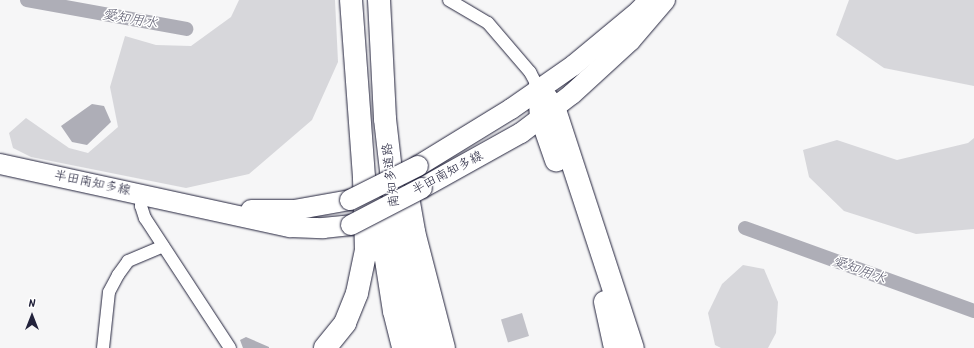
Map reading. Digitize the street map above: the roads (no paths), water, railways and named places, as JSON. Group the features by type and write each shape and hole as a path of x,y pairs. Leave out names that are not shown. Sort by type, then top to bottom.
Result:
{"highway":[{"path":"326,348 345,323 357,293 366,250 364,177 351,0"},
{"name":"南知多道路","path":"362,0 380,227 403,348"},
{"name":"南知多道路","path":"379,0 385,119 399,240 423,348"},
{"path":"539,90 633,348"},
{"path":"548,112 602,289 615,348"},
{"path":"385,119 398,134 414,232 444,348"}],"main road":[{"name":"半田南知多線","path":"184,202 256,211 324,207 350,200 418,166 539,90 574,65 639,11 649,0"},
{"name":"半田南知多線","path":"0,164 184,202 290,227 323,228 351,225 422,188 521,133 548,112 630,41 665,0"}],"street":[{"path":"448,0 488,23 530,72 539,90"},
{"path":"142,194 141,206 145,218 230,348"},
{"path":"103,348 109,292 118,275 128,261 163,246"}],"waterway":[{"name":"愛知用水","path":"27,0 186,29"},
{"name":"愛知用水","path":"745,228 974,311"}]}
